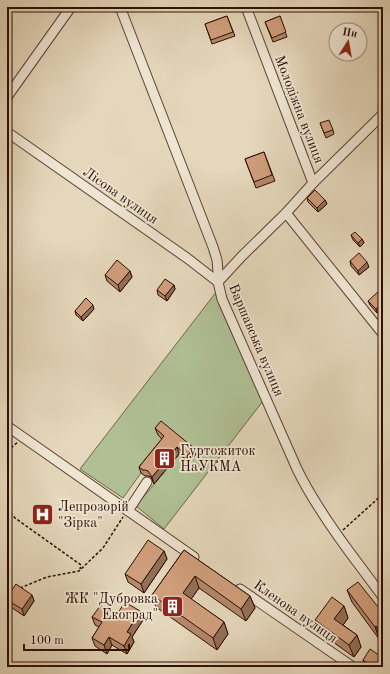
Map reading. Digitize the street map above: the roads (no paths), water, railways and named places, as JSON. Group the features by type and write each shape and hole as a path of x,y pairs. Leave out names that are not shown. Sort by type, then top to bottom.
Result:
{"street":[{"path":"7,97 71,7"},
{"name":"Варшавська вулиця","path":"120,7 214,247 218,266 218,282 224,304 297,469 310,495 383,596"},
{"name":"Молодіжна вулиця","path":"218,282 286,213 313,183 246,7"},
{"path":"313,183 383,114"},
{"name":"Лісова вулиця","path":"7,132 187,258 218,282"},
{"path":"286,213 383,334"},
{"path":"7,426 202,563"},
{"path":"128,511 147,482"},
{"name":"Кленова вулиця","path":"235,586 353,667"}],"place":[{"name":"Гуртожиток НаУКМА","path":"164,458"},
{"name":"Лепрозорій \"Зірка\"","path":"42,514"},
{"name":"ЖК \"Дубровка Екоград\"","path":"173,606"}]}
